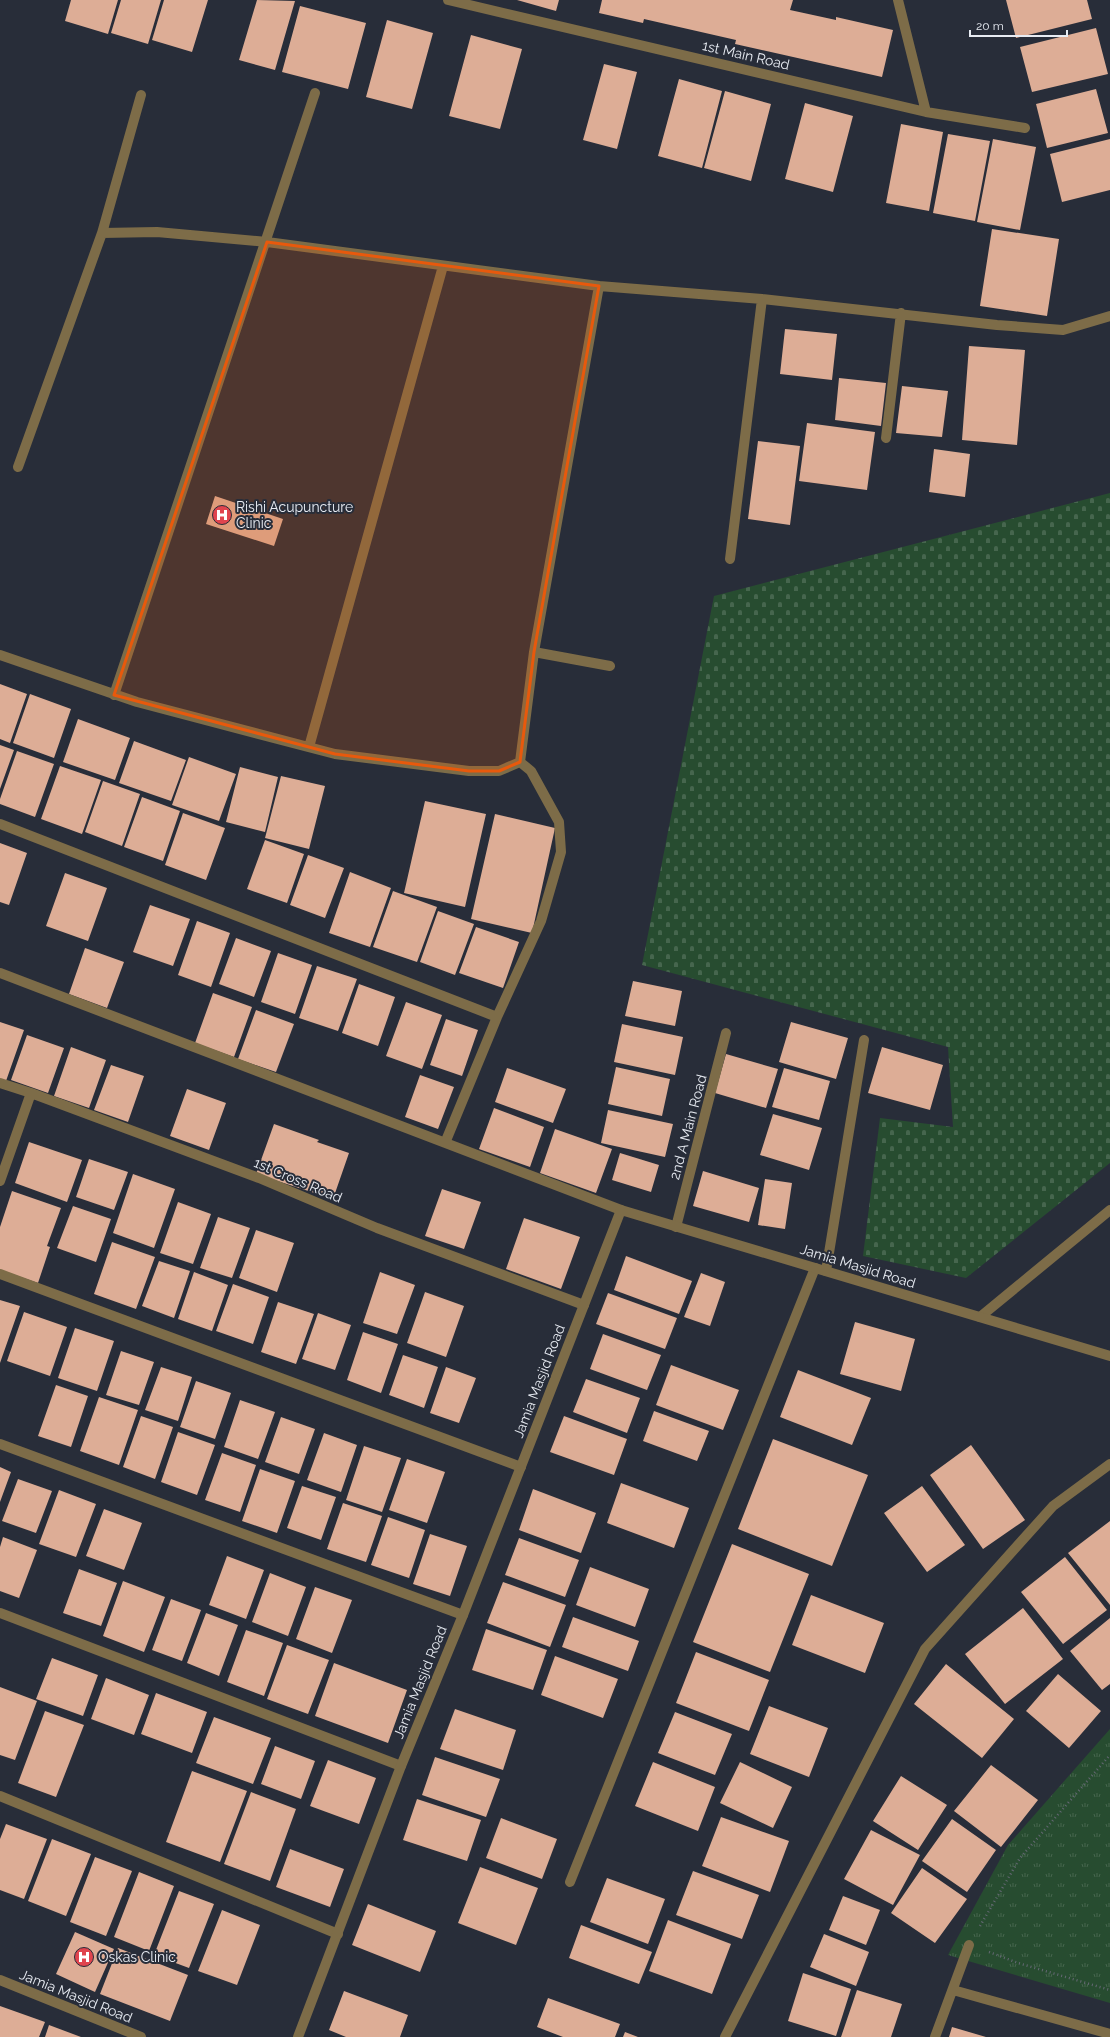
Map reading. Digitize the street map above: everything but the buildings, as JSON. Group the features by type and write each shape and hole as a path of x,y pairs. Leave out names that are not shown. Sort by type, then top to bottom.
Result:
{"street":[{"name":"1st Main Road","path":"448,0 926,112 1025,128"},
{"path":"898,0 926,112"},
{"path":"18,467 102,233 141,94"},
{"path":"114,695 267,242 315,94"},
{"path":"102,233 157,232 267,242 599,286 762,299 901,313 997,325 1063,330 1110,316"},
{"path":"308,747 443,266"},
{"path":"520,762 534,652 599,286"},
{"path":"730,559 762,299"},
{"path":"886,438 901,313"},
{"path":"534,652 610,666"},
{"path":"0,655 114,695 335,754 470,771 498,771 520,762"},
{"path":"445,1143 497,1017 541,921 561,852 559,822 531,771 520,762"},
{"path":"0,824 497,1017"},
{"path":"0,973 621,1210"},
{"name":"2nd A Main Road","path":"676,1227 726,1033"},
{"path":"826,1271 864,1040"},
{"name":"1st Cross Road","path":"0,1083 32,1093 259,1178 377,1228 584,1305"},
{"path":"0,1181 32,1093"},
{"name":"Jamia Masjid Road","path":"298,2037 401,1766 463,1615 621,1210 1110,1356"},
{"path":"980,1317 1110,1210"},
{"path":"570,1882 815,1268"},
{"path":"0,1274 521,1467"},
{"path":"0,1444 463,1615"},
{"path":"725,2037 925,1649 1053,1506 1110,1464"},
{"path":"0,1613 401,1766"},
{"path":"0,1796 338,1934"},
{"path":"935,2037 969,1945"},
{"name":"Jamia Masjid Road","path":"0,1980 137,2036"},
{"path":"953,1990 1110,2034"}],"path":[{"path":"1110,1755 1020,1858 969,1945 1018,1963 1110,1990"}],"highlighted area":[{"path":"267,242 599,286 534,652 520,762 499,771 469,771 335,754 114,695"}],"green space":[{"path":"1110,493 1110,1163 966,1278 863,1256 880,1118 953,1127 948,1047 642,965 714,596"},
{"path":"1110,1729 1110,2003 948,1955 1008,1845"}],"place":[{"name":"Rishi Acupuncture Clinic","path":"222,515"},
{"name":"Oskas Clinic","path":"84,1957"}]}
